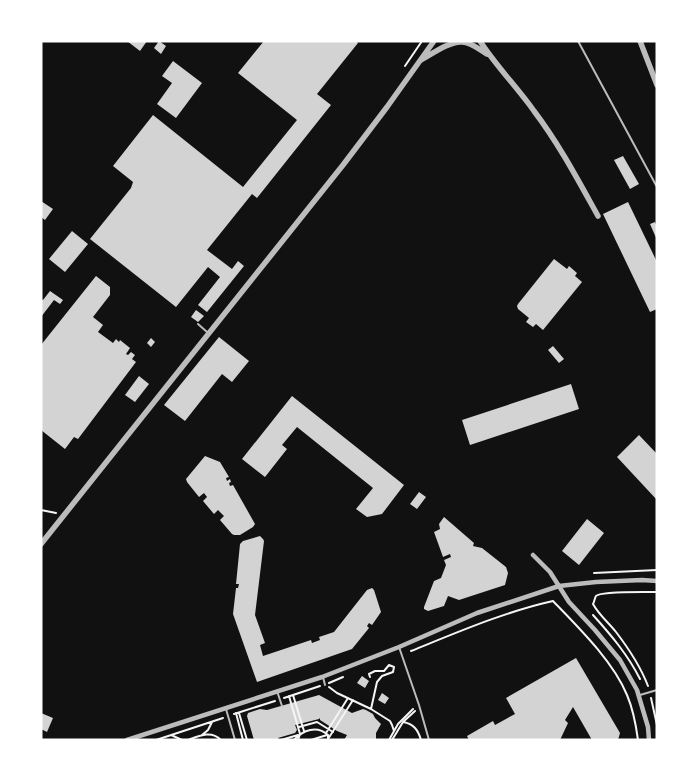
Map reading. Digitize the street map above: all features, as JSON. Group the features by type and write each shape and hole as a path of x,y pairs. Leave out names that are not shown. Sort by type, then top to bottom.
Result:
{"street":[{"path":"41,544 343,165 434,41"},
{"path":"480,41 489,55 534,110 567,160 598,216"},
{"path":"640,41 657,85"},
{"path":"420,61 449,45 462,42 474,46 489,55"},
{"path":"534,555 550,572 569,602 620,660 637,690 648,727 649,740"},
{"path":"127,740 322,677 399,647 477,613 559,586 596,582 657,581"}],"lane":[{"path":"578,41 657,188"},
{"path":"198,324 209,333"},
{"path":"399,647 429,740"},
{"path":"322,677 324,685"},
{"path":"638,696 657,690"},
{"path":"277,691 282,706"},
{"path":"226,708 235,740"}],"path":[{"path":"405,66 421,42"},
{"path":"41,510 48,510 65,516"},
{"path":"594,573 645,569 657,570"},
{"path":"657,592 597,595 593,604 598,614 614,630 636,659 648,685 657,725"},
{"path":"527,607 553,601 611,666 627,694 637,729 638,740"},
{"path":"370,677 370,672 375,670 384,671 389,665 394,669 393,672 382,676 377,682 371,709"},
{"path":"324,685 371,709 390,722 394,731"},
{"path":"293,695 304,732"},
{"path":"289,696 300,734 298,740"},
{"path":"311,740 326,734 348,698"},
{"path":"328,739 353,700"},
{"path":"390,740 403,722 419,706"},
{"path":"390,740 401,720 419,706"},
{"path":"239,713 247,740"},
{"path":"339,713 343,715"},
{"path":"236,714 243,740"},
{"path":"296,719 300,718"},
{"path":"202,735 208,730 212,721"},
{"path":"298,727 317,722 332,732"},
{"path":"403,722 415,727 421,740"},
{"path":"281,740 317,729 326,734 328,739"},
{"path":"188,740 211,734 221,740"},
{"path":"294,740 300,734"},
{"path":"171,735 182,740"}],"building":[{"path":"127,41 147,41 140,51"},
{"path":"159,41 166,46 161,54 154,48"},
{"path":"264,41 356,41 358,43 317,94 331,105 257,198 252,194 207,250 232,269 238,261 244,266 207,312 198,305 220,277 208,267 176,307 90,239 131,188 133,182 113,166 153,115 243,187 297,120 238,73"},
{"path":"173,61 202,83 176,118 157,104 172,83 162,76"},
{"path":"623,156 639,184 630,189 614,160"},
{"path":"41,201 53,209 45,220 41,217"},
{"path":"628,202 657,262 657,309 650,312 603,214"},
{"path":"655,222 657,227 657,240 650,224"},
{"path":"72,231 88,244 65,272 49,259"},
{"path":"554,259 567,269 569,266 577,273 575,276 582,282 543,330 536,324 533,327 526,322 529,318 517,306"},
{"path":"96,276 110,287 110,295 93,317 103,325 98,332 113,343 116,339 119,342 120,340 130,348 126,354 128,355 131,352 135,355 132,359 136,362 78,439 74,437 65,449 41,430 41,345"},
{"path":"50,291 63,300 60,304 54,300 41,317 41,299 43,300"},
{"path":"196,310 204,316 198,322 191,317"},
{"path":"219,337 249,361 232,382 222,374 185,421 164,405"},
{"path":"151,338 155,342 151,347 147,343"},
{"path":"553,346 564,359 559,363 548,350"},
{"path":"139,376 149,384 135,402 125,395"},
{"path":"571,384 579,409 470,445 462,420"},
{"path":"292,396 404,485 382,514 367,517 356,509 373,488 297,427 282,445 287,449 265,477 242,459"},
{"path":"639,435 657,454 657,500 617,457"},
{"path":"205,456 220,462 229,477 226,478 227,481 230,479 230,486 233,485 255,524 240,535 232,534 220,520 224,516 218,510 214,514 203,501 207,497 204,493 199,497 187,482 186,479"},
{"path":"419,492 426,497 417,509 410,504"},
{"path":"444,517 474,543 473,546 482,548 506,567 508,573 505,585 459,600 448,596 444,606 428,611 424,607 434,581 441,578 446,565 444,560 451,557 450,554 443,557 434,532 440,529 439,524"},
{"path":"587,519 604,533 579,565 562,551"},
{"path":"260,536 264,541 255,615 265,643 260,645 263,656 311,640 312,643 320,640 319,637 334,632 367,590 372,588 381,612 372,625 369,623 367,626 369,628 352,649 257,682 233,614 236,588 238,588 239,584 236,584 240,544 243,541"},
{"path":"576,658 620,733 618,740 592,740 573,707 565,720 568,723 560,740 469,740 467,736 493,721 495,725 515,714 506,698"},
{"path":"362,676 369,681 365,688 357,683"},
{"path":"382,693 389,698 385,704 378,700"},
{"path":"319,695 352,713 363,709 373,714 381,724 376,733 376,740 344,740 347,735 337,731 320,720 320,718 295,725 297,730 295,733 278,738 279,740 254,740 247,716 248,713 260,709 267,710"},
{"path":"41,713 53,718 47,732 41,729"}]}
